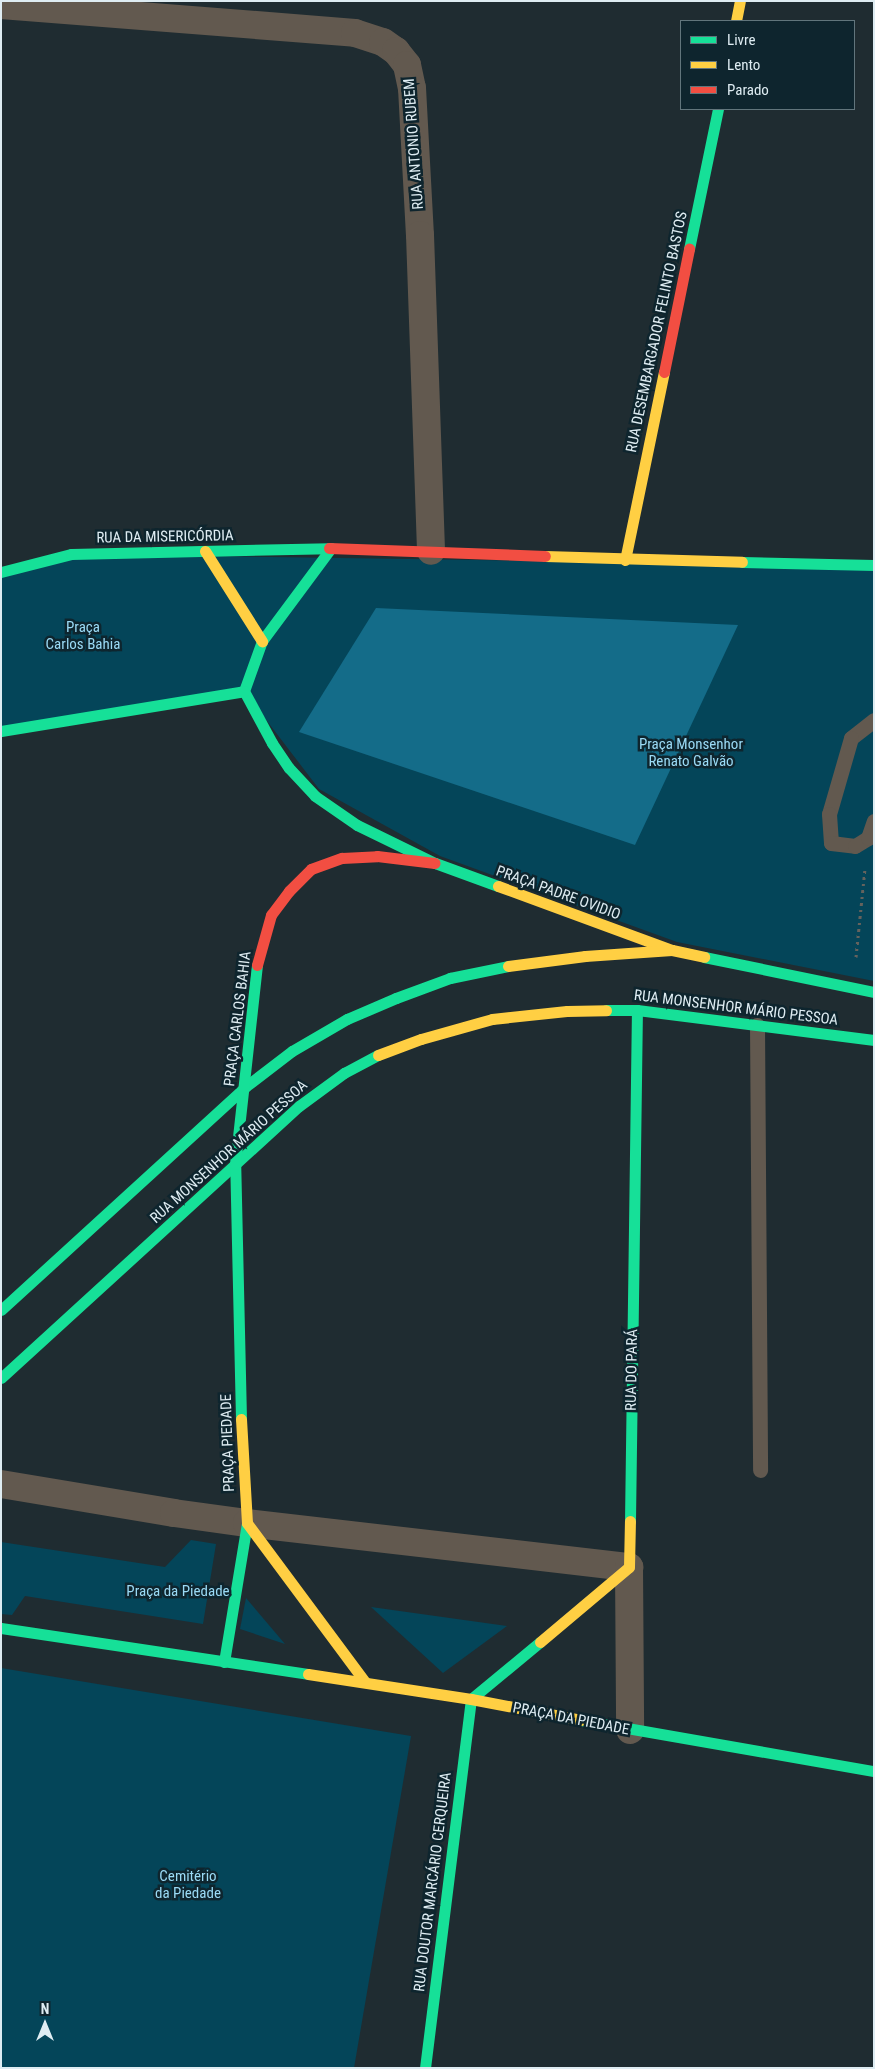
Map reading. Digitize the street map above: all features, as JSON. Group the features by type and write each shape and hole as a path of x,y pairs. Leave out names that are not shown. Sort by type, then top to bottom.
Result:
{"main road":[{"path":"736,20 740,1"},
{"name":"RUA DESEMBARGADOR FELINTO BASTOS","path":"625,560 718,110"},
{"path":"435,863 357,825 315,796 289,768 272,743 244,691 262,641 331,548 625,560 874,565"},
{"name":"RUA DA MISERICÓRDIA","path":"1,572 71,554 331,548"},
{"path":"205,551 262,641"},
{"path":"1,731 244,691"},
{"name":"PRAÇA CARLOS BAHIA","path":"235,1164 245,1087 257,961 271,915 288,891 312,869 342,858 377,856 435,863"},
{"name":"PRAÇA PADRE OVIDIO","path":"435,863 672,950"},
{"path":"1,1310 245,1087 292,1051 347,1019 450,978 519,964 585,956 672,950 874,992"},
{"name":"RUA MONSENHOR MÁRIO PESSOA","path":"1,1378 299,1106 344,1074 380,1054 421,1039 492,1019 568,1011 638,1010 874,1040"},
{"name":"RUA DO PARÁ","path":"628,1567 638,1010"},
{"name":"PRAÇA PIEDADE","path":"224,1662 247,1523 243,1478 235,1164"},
{"path":"247,1523 365,1682"},
{"path":"470,1699 628,1567"},
{"name":"PRAÇA DA PIEDADE","path":"1,1628 470,1699 630,1730 874,1771"},
{"name":"RUA DOUTOR MARCÁRIO CERQUEIRA","path":"424,2068 470,1699"}],"street":[{"name":"RUA ANTONIO RUBEM","path":"1,6 77,5 355,33 383,42 396,51 407,66 412,88 420,235 431,551"},
{"path":"1,1484 174,1513 247,1523 628,1567"},
{"name":"RUA DO PARÁ","path":"628,1567 630,1730"}],"lane":[{"path":"874,720 851,738 829,814 831,843 855,846 868,838 874,821"},
{"path":"757,1025 760,1470"}],"path":[{"path":"856,959 868,838"}],"green space":[{"name":"Praça Monsenhor Renato Galvão","path":"71,554 874,566 874,981 677,942 440,856 319,789 244,691 1,731 1,572"},
{"name":"Praça da Piedade","path":"191,1540 216,1544 203,1624 25,1596 12,1615 1,1614 1,1542 165,1567"},
{"name":"Praça da Piedade","path":"246,1598 285,1644 240,1629"},
{"path":"371,1607 507,1626 443,1673"},
{"name":"Cemitério da Piedade","path":"1,1668 411,1736 354,2068 1,2068"}],"shaded area":[{"path":"376,608 738,625 635,845 299,732"}],"traffic: fast":[{"path":"689,249 718,110"},
{"path":"1,572 71,554 329,548"},
{"path":"331,548 262,641 244,691 272,743 289,768 315,796 357,825 435,863 498,886"},
{"path":"742,562 874,565"},
{"path":"1,731 244,691"},
{"path":"704,957 874,992"},
{"path":"241,1419 235,1164 257,965"},
{"path":"1,1310 245,1087 292,1051 347,1019 396,998 450,978 508,966"},
{"path":"606,1010 637,1010 874,1040"},
{"path":"630,1521 637,1010"},
{"path":"1,1378 299,1106 344,1073 378,1055"},
{"path":"224,1662 247,1523"},
{"path":"1,1628 308,1674"},
{"path":"425,2068 471,1699 540,1642"},
{"path":"581,1720 874,1771"}],"traffic: slow":[{"path":"736,20 740,1"},
{"path":"625,560 664,372"},
{"path":"205,551 262,641"},
{"path":"545,556 742,562"},
{"path":"498,886 672,950"},
{"path":"508,966 585,956 672,950 704,957"},
{"path":"378,1055 421,1039 492,1019 567,1011 606,1010"},
{"path":"241,1419 247,1523 365,1682"},
{"path":"540,1642 629,1567 630,1521"},
{"path":"308,1674 471,1699 581,1720"}],"traffic: jam":[{"path":"664,372 689,249"},
{"path":"329,548 545,556"},
{"path":"257,965 271,915 289,891 311,869 342,858 377,856 435,863"}],"park label":[{"name":"Praça Carlos Bahia","path":"83,636"}]}
